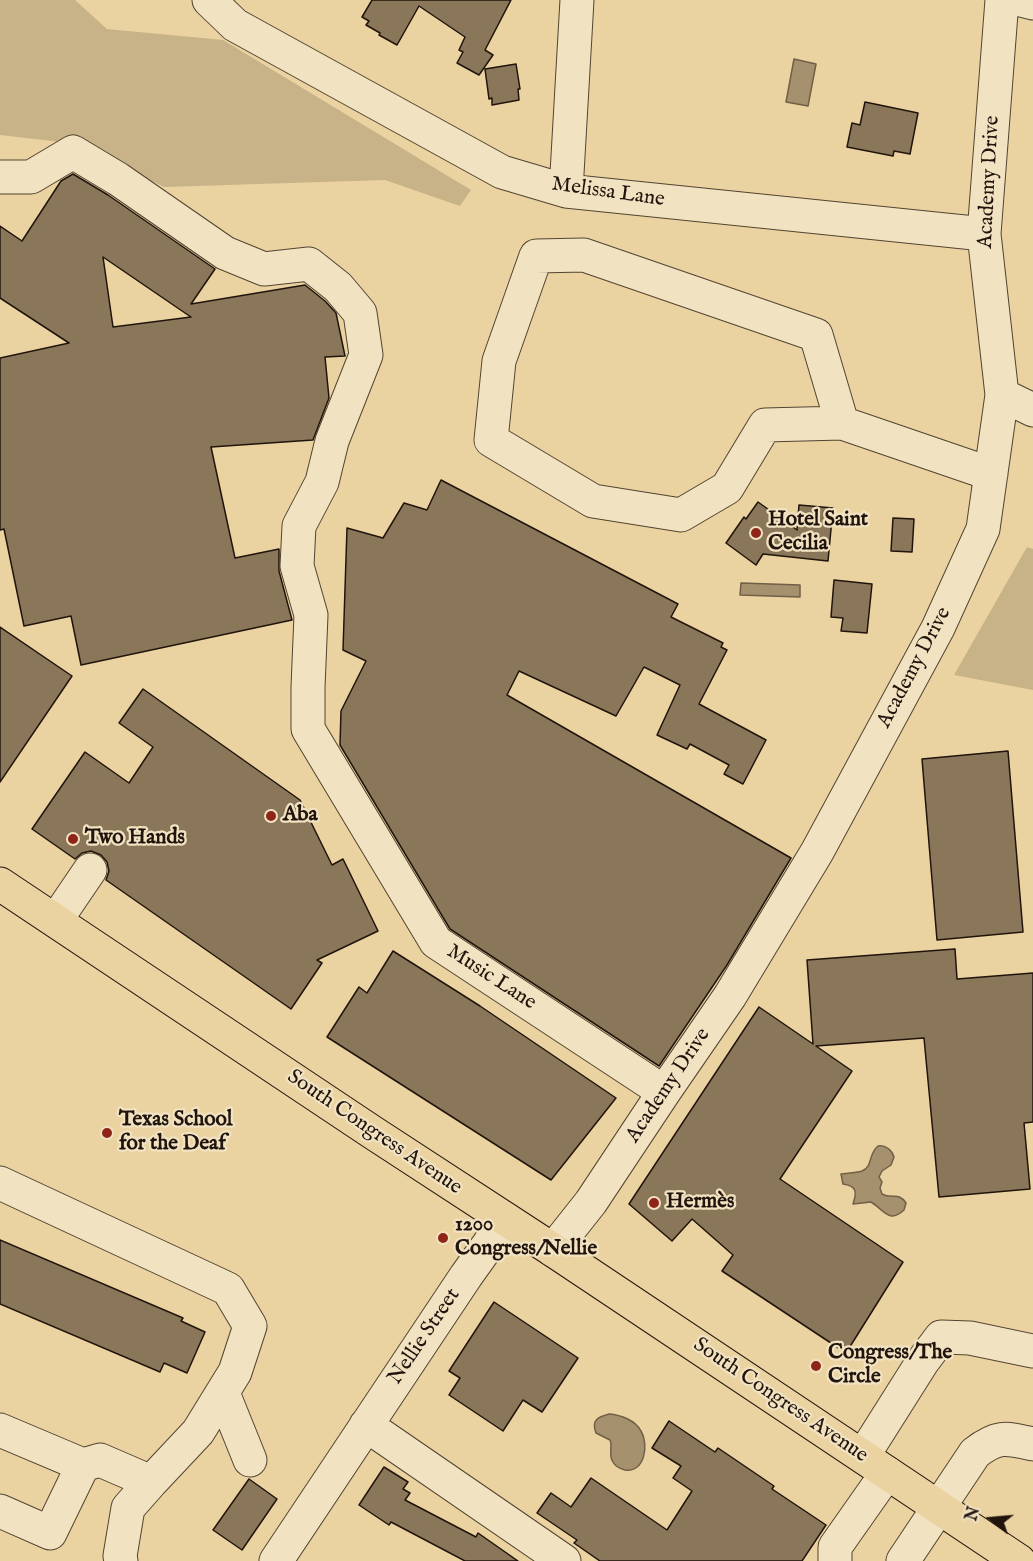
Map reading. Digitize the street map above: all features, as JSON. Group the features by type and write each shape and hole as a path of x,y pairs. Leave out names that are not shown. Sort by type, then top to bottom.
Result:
{"main road":[{"name":"South Congress Avenue","path":"0,884 1019,1561"}],"street":[{"name":"Melissa Lane","path":"209,0 235,25 502,172 566,191 984,234"},
{"path":"566,191 577,0"},
{"name":"Academy Drive","path":"553,1250 591,1202 730,996 817,852 932,639 983,529 1002,395 984,234 1002,0"},
{"path":"1021,0 1033,3"},
{"name":"Music Lane","path":"0,177 31,177 73,152 118,178 225,253 264,270 309,264 338,287 360,313 366,355 332,441 322,482 299,526 297,566 311,615 308,729 436,942 664,1092"},
{"path":"842,423 816,334 584,255 536,256 499,361 491,440 592,501 681,514 727,488 765,425 842,423 991,474"},
{"path":"1002,395 1033,410"},
{"path":"56,920 90,870"},
{"path":"0,1183 228,1289 250,1326 235,1372 198,1432 128,1508 121,1561"},
{"name":"Nellie Street","path":"276,1561 466,1276 506,1220"},
{"path":"836,1561 835,1547 923,1361 941,1336 970,1338 1033,1351"},
{"path":"223,1393 250,1460"},
{"path":"366,1425 564,1561"},
{"path":"0,1430 83,1465 100,1460 150,1482"},
{"path":"903,1561 975,1453 988,1442 1001,1439 1033,1444"},
{"path":"0,1511 50,1533 83,1465"}],"shaded area":[{"path":"0,0 75,0 107,29 223,40 471,190 460,206 385,180 164,187 78,144 0,135"},
{"path":"794,59 816,64 808,106 786,102"},
{"path":"1027,547 1033,549 1033,690 954,675"},
{"path":"741,583 800,585 800,597 740,595"},
{"path":"878,1146 888,1148 894,1157 891,1165 882,1171 879,1177 882,1182 880,1188 882,1194 898,1196 906,1203 904,1210 894,1216 890,1216 871,1202 853,1204 855,1190 843,1184 841,1174 859,1172 868,1167"},
{"path":"609,1414 631,1421 641,1431 645,1450 641,1462 632,1470 623,1470 615,1465 611,1457 610,1440 596,1433 594,1425 596,1420"}],"building":[{"path":"372,0 511,0 485,50 493,55 479,75 457,63 463,52 459,50 465,37 419,6 397,45 379,35 380,33 366,25 369,21 362,17"},
{"path":"516,64 520,89 518,89 519,100 492,105 485,69"},
{"path":"865,102 918,113 910,154 894,151 893,156 847,147 852,123 860,125"},
{"path":"73,174 108,195 215,269 191,304 305,285 336,313 345,356 325,357 329,398 313,440 211,447 235,558 279,549 279,571 292,620 81,665 71,616 24,626 4,529 0,530 0,358 69,343 0,298 0,226 22,241 61,181","holes":["103,257 191,317 113,327"]},
{"path":"441,480 678,604 671,617 723,643 721,647 727,650 699,704 766,740 743,784 724,774 729,765 690,744 687,749 657,735 680,685 644,667 616,716 519,671 507,695 791,858 727,965 659,1066 450,929 340,745 341,711 366,661 343,650 347,528 383,538 404,503 427,510"},
{"path":"758,502 797,530 799,505 833,508 828,561 763,554 756,565 726,543 744,517 746,519"},
{"path":"893,518 914,519 912,552 891,551"},
{"name":"Hotel Saint Cecilia","path":"834,580 872,584 867,633 841,631 843,618 831,617"},
{"path":"0,627 72,676 0,782"},
{"path":"143,689 300,800 332,865 343,859 378,931 317,960 322,963 291,1009 106,880 109,871 107,862 101,855 91,851 82,853 75,859 32,829 85,752 129,783 153,747 119,723"},
{"path":"1008,751 1023,932 937,940 922,759"},
{"path":"955,949 957,979 1033,973 1033,1122 1024,1123 1030,1189 939,1197 924,1038 816,1046 852,1071 780,1179 903,1262 846,1353 722,1271 733,1255 692,1219 672,1241 629,1204 759,1007 813,1044 807,960"},
{"path":"393,951 480,1006 616,1098 551,1180 327,1037 359,987 367,993"},
{"path":"0,1240 183,1318 181,1321 205,1332 187,1373 164,1363 160,1372 0,1304"},
{"path":"494,1302 578,1358 542,1412 523,1400 503,1431 449,1395 460,1378 449,1371"},
{"path":"669,1421 715,1452 718,1448 774,1486 772,1489 826,1525 802,1561 600,1561 574,1543 577,1540 537,1513 551,1493 571,1507 591,1478 667,1530 692,1491 673,1478 681,1466 652,1448"},
{"path":"384,1467 408,1482 403,1489 410,1493 405,1500 476,1537 478,1533 518,1561 465,1561 391,1522 389,1525 359,1505"},
{"path":"249,1479 277,1499 242,1550 213,1530"}],"place":[{"name":"Hotel Saint Cecilia","path":"756,533"},
{"name":"Aba","path":"271,816"},
{"name":"Two Hands","path":"73,839"},
{"name":"Texas School for the Deaf","path":"107,1133"},
{"name":"Hermès","path":"654,1203"},
{"name":"1200 Congress/Nellie","path":"443,1238"},
{"name":"Congress/The Circle","path":"816,1366"}]}
